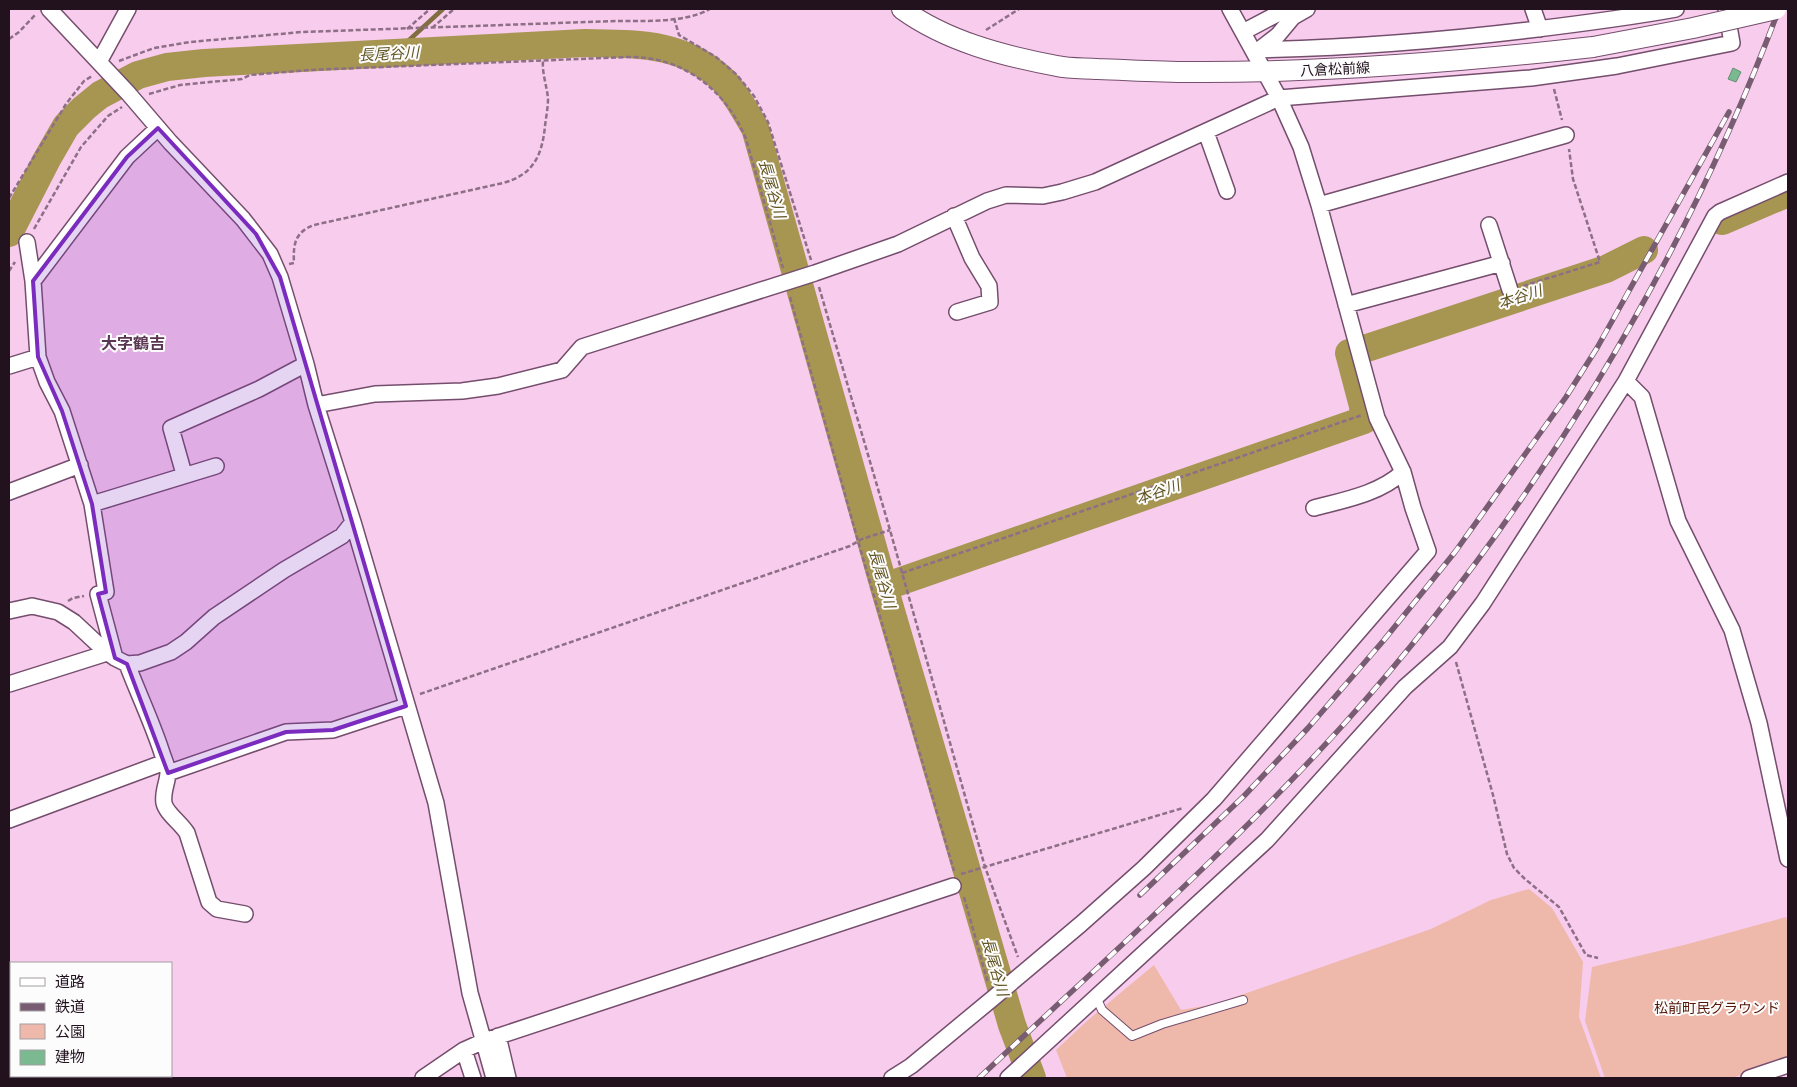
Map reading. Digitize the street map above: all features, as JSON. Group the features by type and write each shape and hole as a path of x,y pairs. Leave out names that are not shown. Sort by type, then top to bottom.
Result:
{"main road":[{"name":"八倉松前線","path":"902,9 921,23 977,47 1058,67 1148,72 1265,73 1420,64 1505,57 1593,46 1693,28 1776,9"}],"street":[{"path":"48,9 104,67 243,219 270,254 280,278 306,364 316,405 353,522 436,803 470,993 508,1078"},
{"path":"104,67 128,9"},
{"path":"892,1078 911,1066 996,996 1144,868 1214,799 1428,552 1403,472 1375,410 1319,205 1301,147 1265,73 1256,50 1230,9"},
{"path":"1256,50 1278,35 1293,17 1307,9"},
{"path":"1533,9 1540,29"},
{"path":"1256,50 1392,45 1540,29 1639,16 1676,9"},
{"path":"316,405 375,394 478,389 562,370 582,346 812,274 898,244 987,201 1006,195 1043,196 1095,182 1278,98 1550,75 1617,66 1732,44 1726,9"},
{"path":"1243,32 1279,13 1293,17"},
{"path":"33,281 128,157 158,128"},
{"path":"1206,132 1227,191"},
{"path":"1319,205 1566,135"},
{"path":"1014,1073 1267,840 1405,687 1450,647 1483,604 1626,381 1715,216 1720,212 1788,182"},
{"path":"954,216 972,258 990,286 990,302 957,312"},
{"path":"1489,225 1510,290"},
{"path":"27,242 33,281 38,357 47,382 62,411 92,504 106,592 98,594 116,658 152,724 166,767 164,802 168,812 181,824 187,833 209,902 217,910 245,914"},
{"path":"1346,305 1502,263"},
{"path":"9,366 38,357"},
{"path":"184,474 171,428 260,390 306,364"},
{"path":"1626,381 1642,397 1678,521 1732,630 1759,723 1788,859"},
{"path":"9,492 80,465"},
{"path":"92,504 184,474 216,466"},
{"path":"1314,508 1379,488 1393,481 1403,472"},
{"path":"9,684 116,658 140,663 171,652 186,642 214,617 284,570 342,536 353,522"},
{"path":"9,611 32,606 58,612 74,622 116,658"},
{"path":"9,820 166,767 286,732 332,730 406,702"},
{"path":"423,1078 464,1050 491,1039 956,880"},
{"path":"491,1039 494,1078"},
{"path":"464,1050 473,1078"},
{"path":"1749,1078 1788,1065"}],"lane":[{"path":"1096,997 1102,1010 1132,1036 1162,1024 1243,1000"}],"path":[{"path":"9,39 19,32 40,9"},
{"path":"407,29 430,9"},
{"path":"430,29 454,9"},
{"path":"9,198 66,104 84,82 104,67 154,48 190,42 302,32 616,21 647,22 705,12 710,9"},
{"path":"966,42 1019,9"},
{"path":"674,18 679,35 716,57 737,75 754,96 768,122 890,530 983,867 1022,974"},
{"path":"275,267 294,263 295,243 304,229 515,180 523,174 538,158 544,133 548,97 542,73 543,61"},
{"path":"1510,290 1600,262 1573,179 1566,135 1550,75"},
{"path":"902,573 1375,410"},
{"path":"406,702 841,549 862,538 890,530"},
{"path":"58,612 66,602 73,598 98,594"},
{"path":"1450,647 1493,795 1507,854 1514,868 1558,907 1586,955 1598,958"},
{"path":"956,880 983,867 1185,807"}],"highlighted area":[{"path":"158,128 256,234 280,277 406,706 333,730 286,732 168,773 127,664 115,658 98,594 106,592 92,504 62,411 38,357 33,281 127,157"}],"green space":[{"path":"1529,889 1552,908 1583,962 1579,1017 1601,1078 1067,1078 1056,1050 1088,1020 1154,965 1181,1010 1215,1004 1431,929 1491,900"},
{"name":"松前町民グラウンド","path":"1786,917 1788,925 1788,1061 1731,1078 1605,1078 1585,1021 1592,967 1688,944"}],"building":[{"path":"1733,68 1741,72 1736,82 1728,79"}],"waterway":[{"path":"395,53 443,9"},
{"name":"長尾谷川","path":"9,233 66,126 100,95 138,75 167,67 204,63 604,43 641,45 675,52 692,58 723,80 736,96 755,128 884,587 1012,1025 1032,1078"},
{"name":"本谷川","path":"1722,221 1788,193"},
{"name":"本谷川","path":"1364,349 1606,269 1644,250"},
{"name":"本谷川","path":"884,587 1364,420 1363,406 1349,353 1352,352"}],"railway":[{"path":"979,1078 1165,905 1301,771 1412,645 1476,562 1537,476 1595,386 1648,295 1696,201 1740,106 1779,9"},
{"path":"1140,895 1244,796 1308,728 1384,640 1455,552 1566,397 1597,348 1729,112"}],"district":[{"name":"大字鶴吉","path":"133,343"}]}
